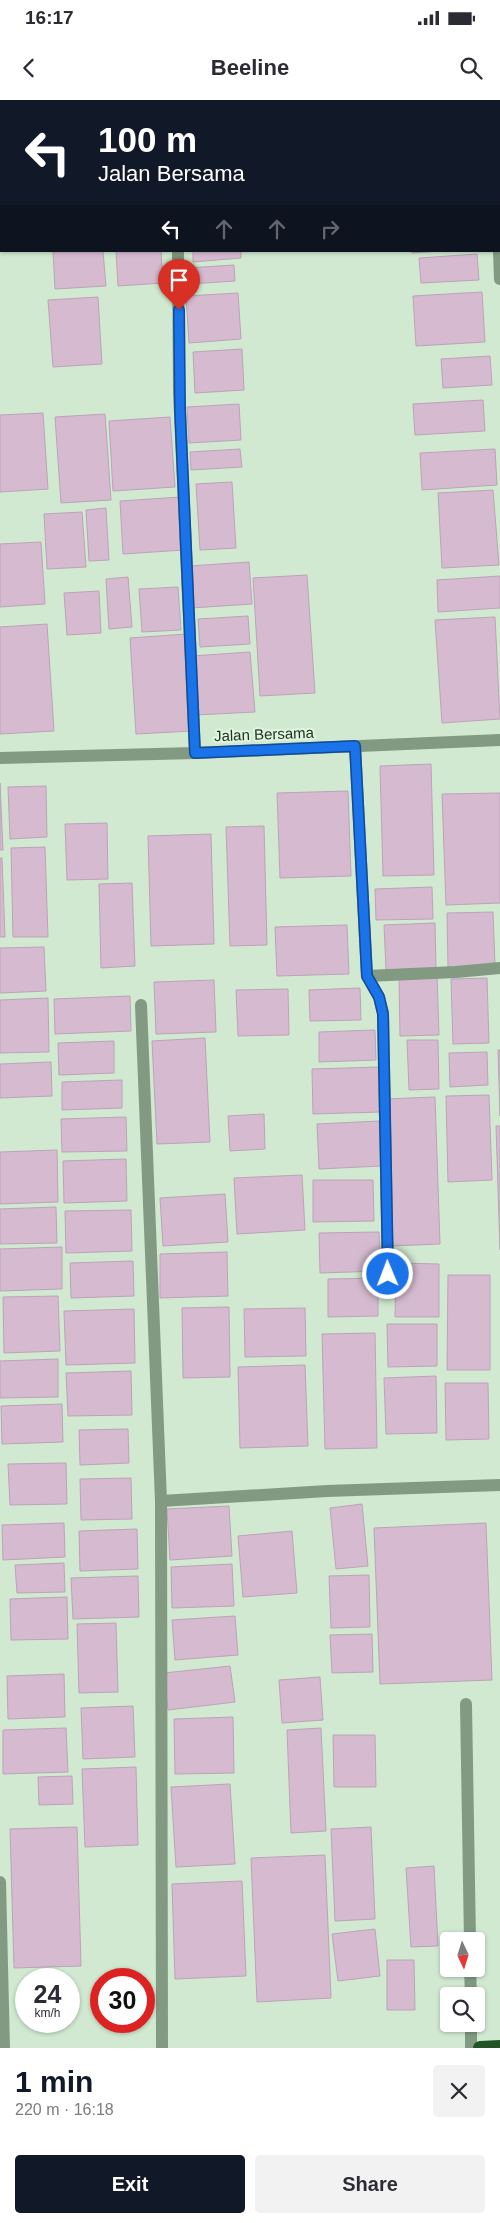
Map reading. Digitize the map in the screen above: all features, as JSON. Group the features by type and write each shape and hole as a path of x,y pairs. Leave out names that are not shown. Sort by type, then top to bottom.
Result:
{"highway":[{"path":"480,2048 500,2047"}],"street":[{"path":"178,252 180,410 195,753"},
{"path":"498,252 500,279"},
{"name":"Jalan Bersama","path":"0,758 195,753 500,740"},
{"path":"355,746 367,976 379,997 383,1014 388,1274"},
{"path":"367,976 500,968"},
{"path":"140,1005 161,1500 162,2048"},
{"path":"161,1500 500,1485"},
{"path":"466,1704 470,1932"},
{"path":"0,1882 4,2048"},
{"path":"471,2032 471,2048"}],"building":[{"path":"53,252 103,252 106,286 55,289"},
{"path":"116,252 161,252 163,283 118,286"},
{"path":"193,252 241,252 241,258 193,262"},
{"path":"477,254 479,280 421,283 419,258"},
{"path":"234,265 235,281 189,284 187,268"},
{"path":"482,292 485,342 416,346 413,296"},
{"path":"238,293 241,339 189,343 186,296"},
{"path":"98,297 102,364 53,367 48,300"},
{"path":"242,349 244,390 195,393 193,352"},
{"path":"490,356 492,385 443,388 441,359"},
{"path":"483,400 485,431 415,435 413,404"},
{"path":"239,404 241,440 189,443 187,407"},
{"path":"43,413 48,489 0,492 0,415"},
{"path":"105,414 111,500 61,503 55,417"},
{"path":"170,417 175,487 113,491 109,421"},
{"path":"240,449 242,467 191,470 190,452"},
{"path":"495,449 497,485 422,490 420,453"},
{"path":"232,482 236,548 200,550 196,484"},
{"path":"493,490 499,565 442,568 438,493"},
{"path":"181,497 184,550 123,554 120,501"},
{"path":"106,508 109,560 89,561 86,510"},
{"path":"82,512 86,567 47,569 44,514"},
{"path":"41,542 45,604 0,607 0,544"},
{"path":"249,562 252,604 191,608 189,566"},
{"path":"307,575 315,693 260,696 253,578"},
{"path":"500,576 500,608 438,612 437,580"},
{"path":"128,577 132,627 109,629 106,579"},
{"path":"178,587 181,630 142,632 139,589"},
{"path":"99,591 101,633 67,635 64,593"},
{"path":"248,616 250,644 200,647 198,619"},
{"path":"495,617 500,719 442,723 435,620"},
{"path":"47,624 54,731 0,734 0,627"},
{"path":"186,634 192,731 136,734 130,638"},
{"path":"250,652 255,712 196,715 192,656"},
{"path":"431,764 434,875 383,876 380,766"},
{"path":"0,783 3,850 0,850"},
{"path":"46,786 47,837 10,839 8,787"},
{"path":"348,791 351,876 280,878 277,793"},
{"path":"500,793 500,903 446,905 442,794"},
{"path":"107,823 108,879 67,880 65,824"},
{"path":"264,826 267,945 230,946 226,827"},
{"path":"211,834 214,944 151,946 148,836"},
{"path":"45,847 48,937 13,937 11,848"},
{"path":"0,858 2,858 5,937 0,937"},
{"path":"132,883 135,966 101,968 99,884"},
{"path":"432,887 433,919 376,920 375,889"},
{"path":"493,912 495,965 448,967 447,913"},
{"path":"435,923 436,968 386,970 384,925"},
{"path":"347,925 349,974 277,976 275,927"},
{"path":"44,947 46,991 0,993 0,948"},
{"path":"437,975 439,1035 400,1036 399,976"},
{"path":"487,978 489,1043 453,1044 451,979"},
{"path":"214,980 216,1032 156,1034 154,982"},
{"path":"360,988 361,1020 310,1021 309,990"},
{"path":"288,989 289,1035 238,1036 236,990"},
{"path":"130,996 131,1031 55,1034 54,999"},
{"path":"48,998 49,1052 0,1053 0,1000"},
{"path":"375,1030 376,1060 319,1062 319,1032"},
{"path":"205,1038 210,1142 157,1144 152,1041"},
{"path":"407,1040 438,1040 439,1089 409,1090"},
{"path":"114,1041 114,1073 59,1075 58,1043"},
{"path":"498,1050 500,1050 500,1116"},
{"path":"487,1052 488,1085 450,1087 449,1053"},
{"path":"51,1062 52,1096 0,1098 0,1064"},
{"path":"379,1067 381,1112 313,1114 312,1069"},
{"path":"122,1080 122,1108 62,1110 62,1082"},
{"path":"489,1095 492,1180 448,1182 446,1096"},
{"path":"435,1097 440,1244 391,1246 385,1099"},
{"path":"264,1114 265,1149 230,1151 228,1116"},
{"path":"126,1117 127,1151 62,1152 61,1119"},
{"path":"379,1121 381,1166 319,1169 317,1124"},
{"path":"496,1126 500,1126 500,1250"},
{"path":"57,1150 58,1202 0,1204 0,1152"},
{"path":"126,1159 127,1201 64,1203 63,1161"},
{"path":"302,1175 305,1230 237,1234 234,1178"},
{"path":"313,1180 373,1180 374,1221 313,1222"},
{"path":"225,1194 228,1242 163,1246 160,1198"},
{"path":"56,1207 57,1243 0,1244 0,1209"},
{"path":"131,1210 132,1251 66,1253 65,1211"},
{"path":"379,1232 381,1271 320,1273 319,1233"},
{"path":"62,1247 62,1289 0,1291 0,1249"},
{"path":"227,1252 228,1296 160,1298 160,1254"},
{"path":"133,1261 134,1296 71,1298 70,1263"},
{"path":"396,1263 439,1264 439,1317 395,1317"},
{"path":"448,1275 490,1275 490,1370 447,1370"},
{"path":"378,1278 378,1316 328,1317 328,1279"},
{"path":"58,1296 60,1351 4,1353 3,1297"},
{"path":"229,1307 230,1377 183,1378 182,1308"},
{"path":"305,1308 306,1356 245,1357 244,1309"},
{"path":"134,1309 135,1363 66,1365 64,1311"},
{"path":"387,1324 437,1324 437,1366 388,1367"},
{"path":"375,1333 377,1448 325,1449 322,1334"},
{"path":"58,1359 58,1397 0,1398 0,1361"},
{"path":"305,1365 308,1446 240,1448 238,1367"},
{"path":"131,1371 132,1415 68,1416 66,1373"},
{"path":"436,1376 437,1433 386,1434 384,1378"},
{"path":"445,1383 488,1383 489,1439 446,1440"},
{"path":"62,1404 63,1442 2,1444 1,1406"},
{"path":"128,1429 129,1463 80,1465 79,1430"},
{"path":"66,1463 67,1504 10,1505 8,1464"},
{"path":"131,1478 132,1519 81,1520 80,1479"},
{"path":"362,1504 368,1566 336,1569 330,1508"},
{"path":"229,1506 232,1556 170,1560 167,1509"},
{"path":"64,1523 65,1557 3,1560 2,1525"},
{"path":"486,1523 492,1680 380,1684 374,1528"},
{"path":"137,1529 138,1569 80,1571 79,1531"},
{"path":"292,1531 297,1593 243,1597 238,1536"},
{"path":"64,1563 65,1592 17,1593 15,1565"},
{"path":"232,1564 234,1606 172,1608 171,1567"},
{"path":"369,1575 370,1627 331,1628 329,1576"},
{"path":"138,1576 139,1617 73,1619 71,1578"},
{"path":"67,1597 68,1639 11,1640 10,1599"},
{"path":"235,1616 238,1655 175,1660 172,1620"},
{"path":"116,1623 118,1692 79,1693 77,1624"},
{"path":"372,1634 373,1672 332,1673 330,1635"},
{"path":"230,1666 235,1702 168,1710 164,1673"},
{"path":"64,1674 65,1717 8,1719 7,1676"},
{"path":"320,1677 323,1720 282,1723 279,1680"},
{"path":"133,1706 135,1757 83,1759 81,1708"},
{"path":"233,1717 234,1773 175,1774 174,1719"},
{"path":"66,1728 68,1772 3,1774 3,1730"},
{"path":"321,1728 326,1831 291,1833 287,1730"},
{"path":"333,1735 375,1735 376,1787 334,1787"},
{"path":"136,1767 138,1845 85,1847 82,1769"},
{"path":"72,1776 73,1804 39,1805 38,1777"},
{"path":"230,1784 235,1864 176,1867 171,1787"},
{"path":"77,1827 81,1966 14,1968 10,1829"},
{"path":"371,1827 375,1919 335,1921 331,1829"},
{"path":"325,1855 331,1998 257,2002 251,1858"},
{"path":"434,1866 438,1946 411,1947 406,1868"},
{"path":"242,1881 246,1976 175,1979 172,1884"},
{"path":"375,1929 380,1976 338,1981 332,1934"},
{"path":"387,1960 414,1960 415,2010 387,2010"}],"route":[{"path":"179,310 180,410 195,753 355,746 367,976 382,1004 383,1014 388,1274"}]}
